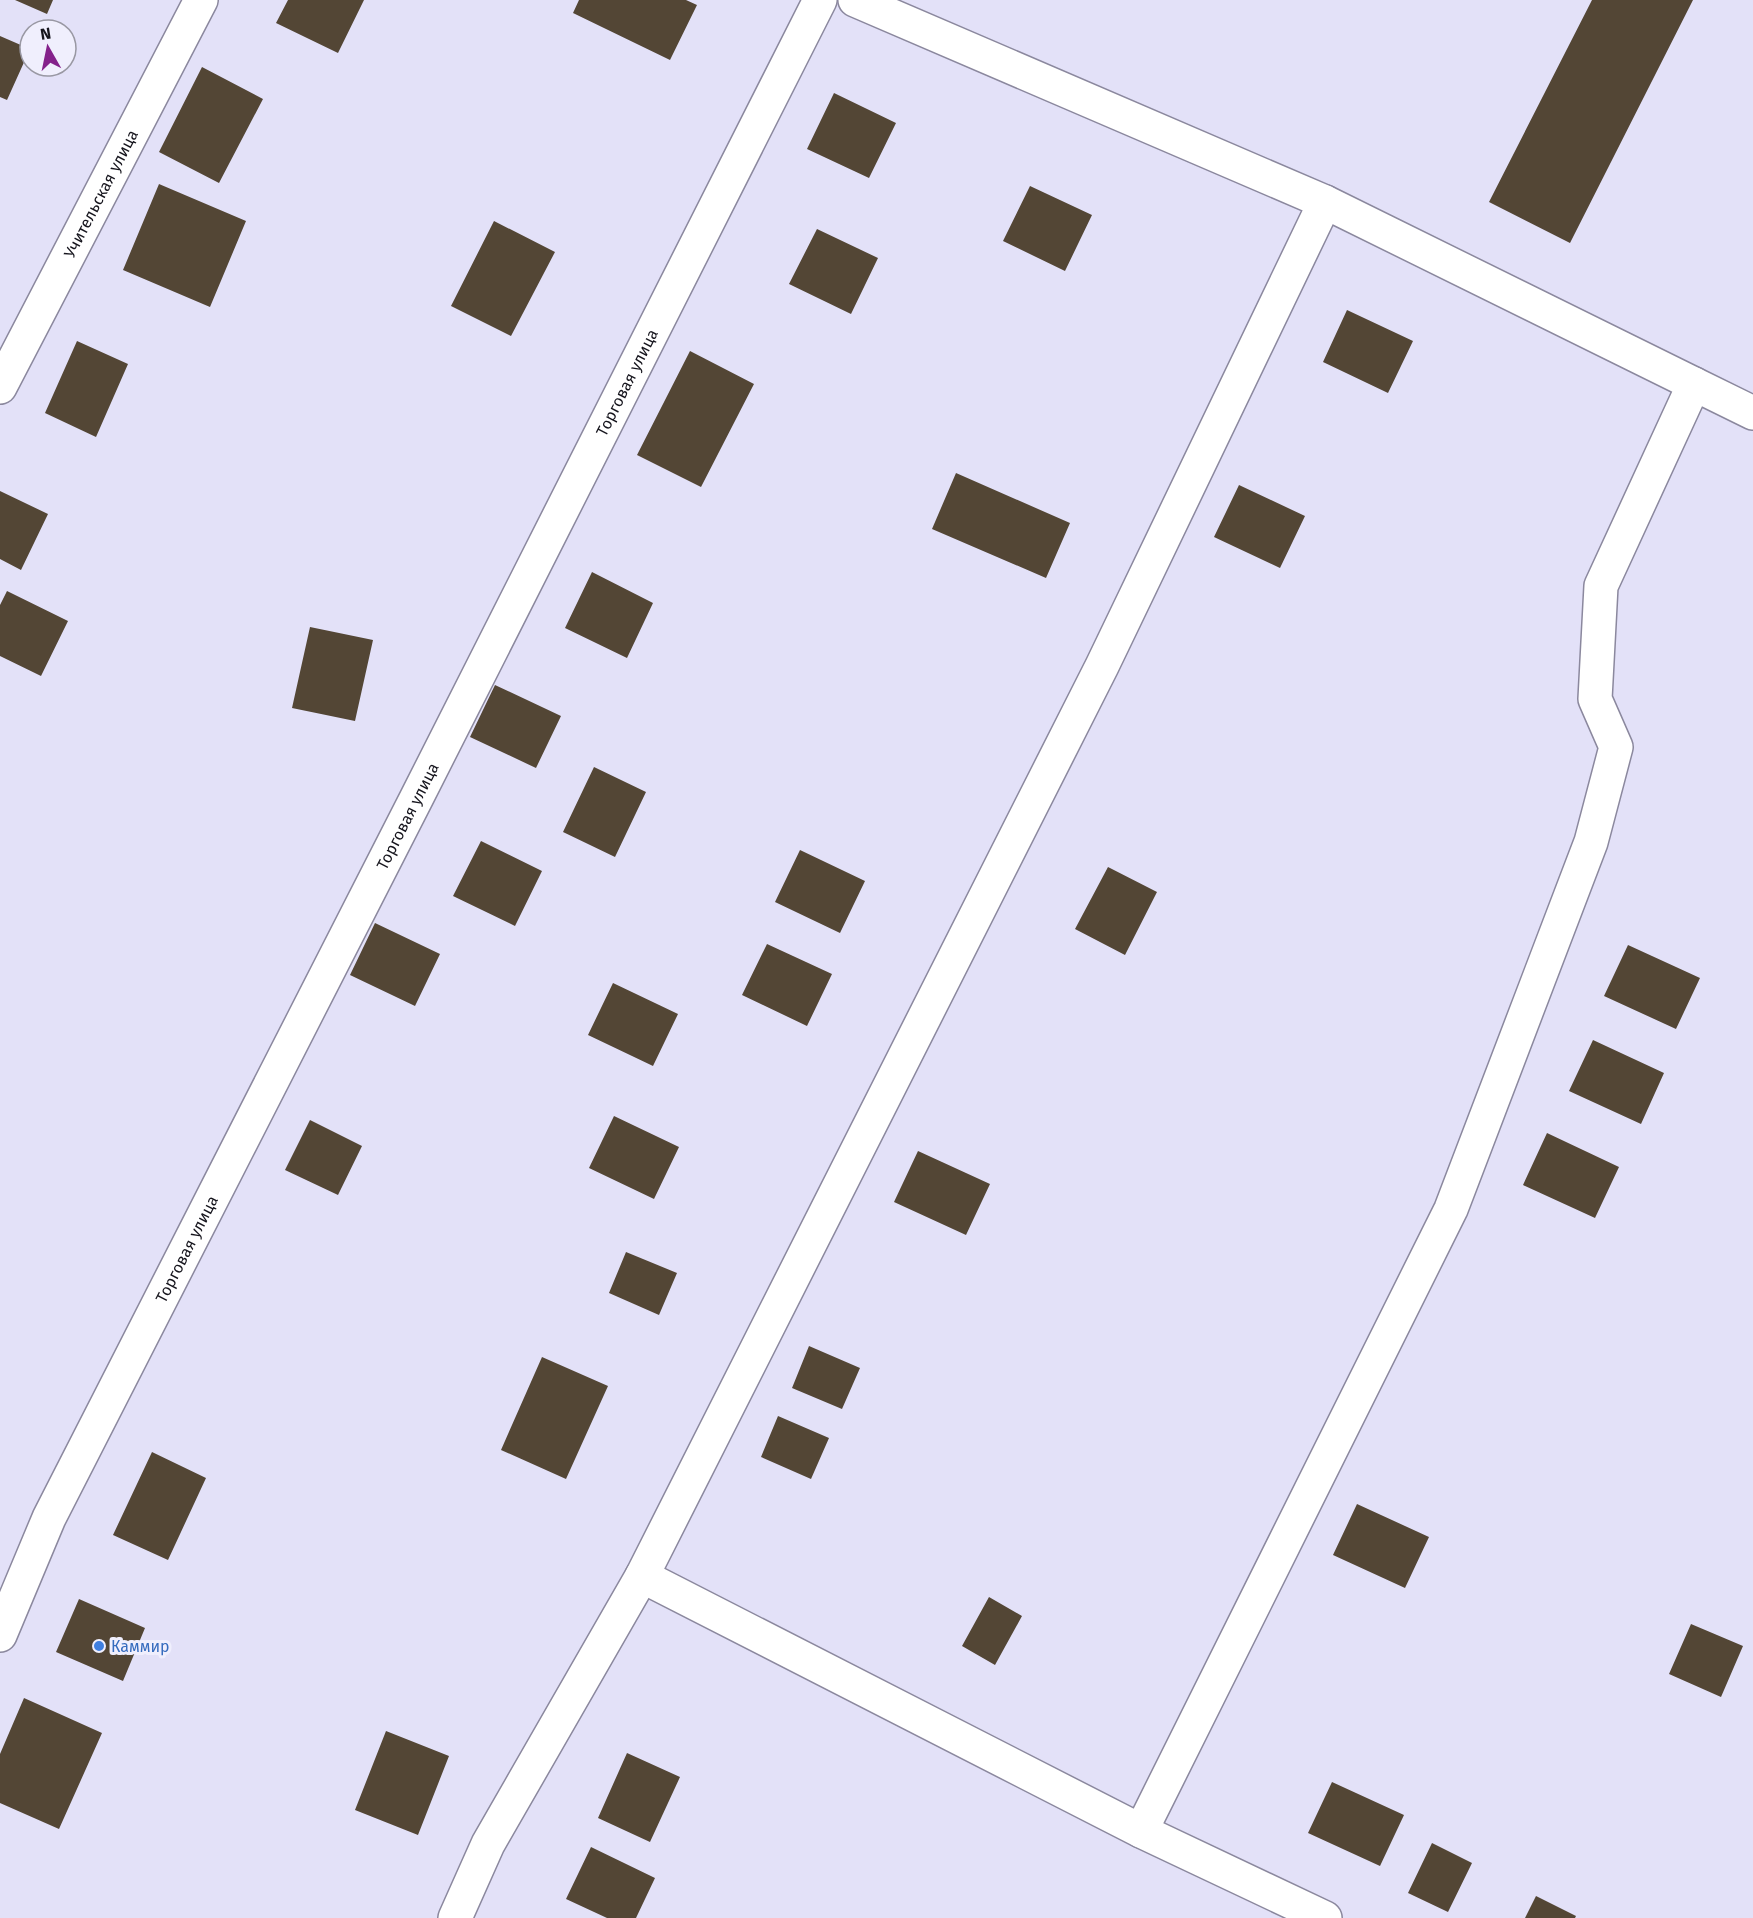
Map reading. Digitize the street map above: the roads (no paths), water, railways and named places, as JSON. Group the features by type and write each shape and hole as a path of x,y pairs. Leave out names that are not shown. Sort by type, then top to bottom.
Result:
{"street":[{"name":"Учительская улица","path":"0,387 201,0"},
{"name":"Торговая улица","path":"0,1635 49,1518 820,0"},
{"path":"855,0 1325,202 1753,413"},
{"path":"455,1918 488,1844 642,1576 1102,666 1325,202"},
{"path":"1141,1831 1451,1209 1464,1176 1591,842 1616,747 1595,699 1601,586 1694,384"},
{"path":"642,1576 1141,1831 1325,1918"}],"place":[{"name":"Каммир","path":"99,1646"}]}
